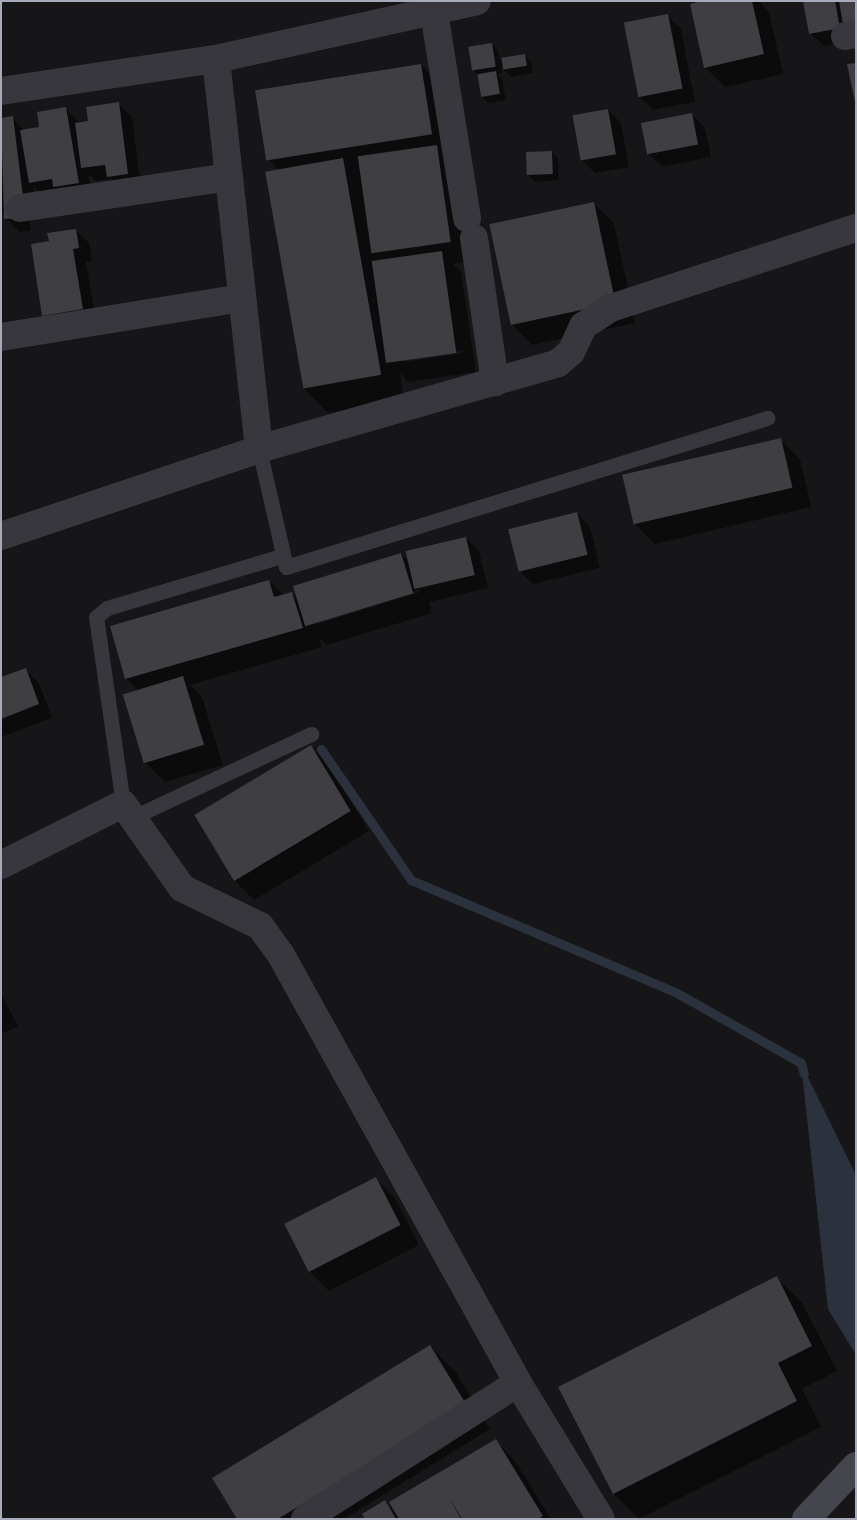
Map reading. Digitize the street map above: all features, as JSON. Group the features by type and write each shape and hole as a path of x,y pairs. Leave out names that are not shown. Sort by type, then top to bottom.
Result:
{"main road":[{"path":"806,1519 856,1466"}],"street":[{"path":"1,90 216,59 477,1"},
{"path":"434,12 494,382"},
{"path":"216,59 259,449"},
{"path":"20,208 229,177"},
{"path":"1,536 259,449 494,382 565,359 583,326 611,308 856,228"},
{"path":"1,337 242,298"},
{"path":"1,865 127,811 182,888 260,926 281,955 518,1383 600,1519"},
{"path":"305,1519 518,1383"}],"lane":[{"path":"259,449 281,556 286,567 767,418"},
{"path":"281,556 107,608 96,617 127,811 311,734"}],"shaded area":[{"path":"801,1063 856,1175 856,1355 828,1309"}],"building":[{"path":"702,1 752,1 764,54 704,68 690,4"},
{"path":"803,1 835,1 840,28 809,34"},
{"path":"839,1 856,1 856,22 843,25"},
{"path":"668,14 683,89 638,97 624,23"},
{"path":"492,43 496,67 472,70 468,47"},
{"path":"525,54 527,66 503,70 501,58"},
{"path":"856,63 856,102 855,102 847,64"},
{"path":"421,64 432,134 266,160 255,90"},
{"path":"496,71 500,94 481,97 477,74"},
{"path":"119,102 128,174 107,177 105,165 81,168 75,123 88,121 86,107"},
{"path":"66,107 79,183 53,187 52,179 29,183 20,130 39,127 37,112"},
{"path":"608,109 616,154 581,161 573,115"},
{"path":"692,113 698,144 647,154 641,123"},
{"path":"13,116 23,197 18,218 4,219 1,118"},
{"path":"437,145 451,242 371,253 358,156"},
{"path":"552,151 553,174 527,175 526,152"},
{"path":"343,158 381,375 303,388 265,172"},
{"path":"594,202 615,303 511,325 489,224"},
{"path":"76,229 79,248 73,249 83,309 42,316 31,244 49,241 47,233"},
{"path":"442,251 456,353 386,363 372,261"},
{"path":"781,438 792,488 634,524 622,475"},
{"path":"577,512 588,555 519,572 508,529"},
{"path":"466,537 475,575 414,589 406,551"},
{"path":"401,553 413,593 305,626 293,586"},
{"path":"269,580 274,597 292,592 303,628 125,679 110,626"},
{"path":"26,668 39,704 1,719 1,677"},
{"path":"183,676 204,745 144,763 123,694"},
{"path":"311,745 351,811 234,881 194,815"},
{"path":"376,1177 401,1225 309,1272 284,1224"},
{"path":"777,1276 812,1346 778,1363 797,1401 613,1494 558,1387"},
{"path":"430,1345 466,1404 278,1519 237,1519 212,1478"},
{"path":"496,1439 543,1516 538,1519 462,1519 450,1499 461,1519 399,1519 389,1502"},
{"path":"385,1500 396,1519 365,1519 362,1514"}],"waterway":[{"path":"321,749 411,880 677,993 801,1063 804,1074"}]}
